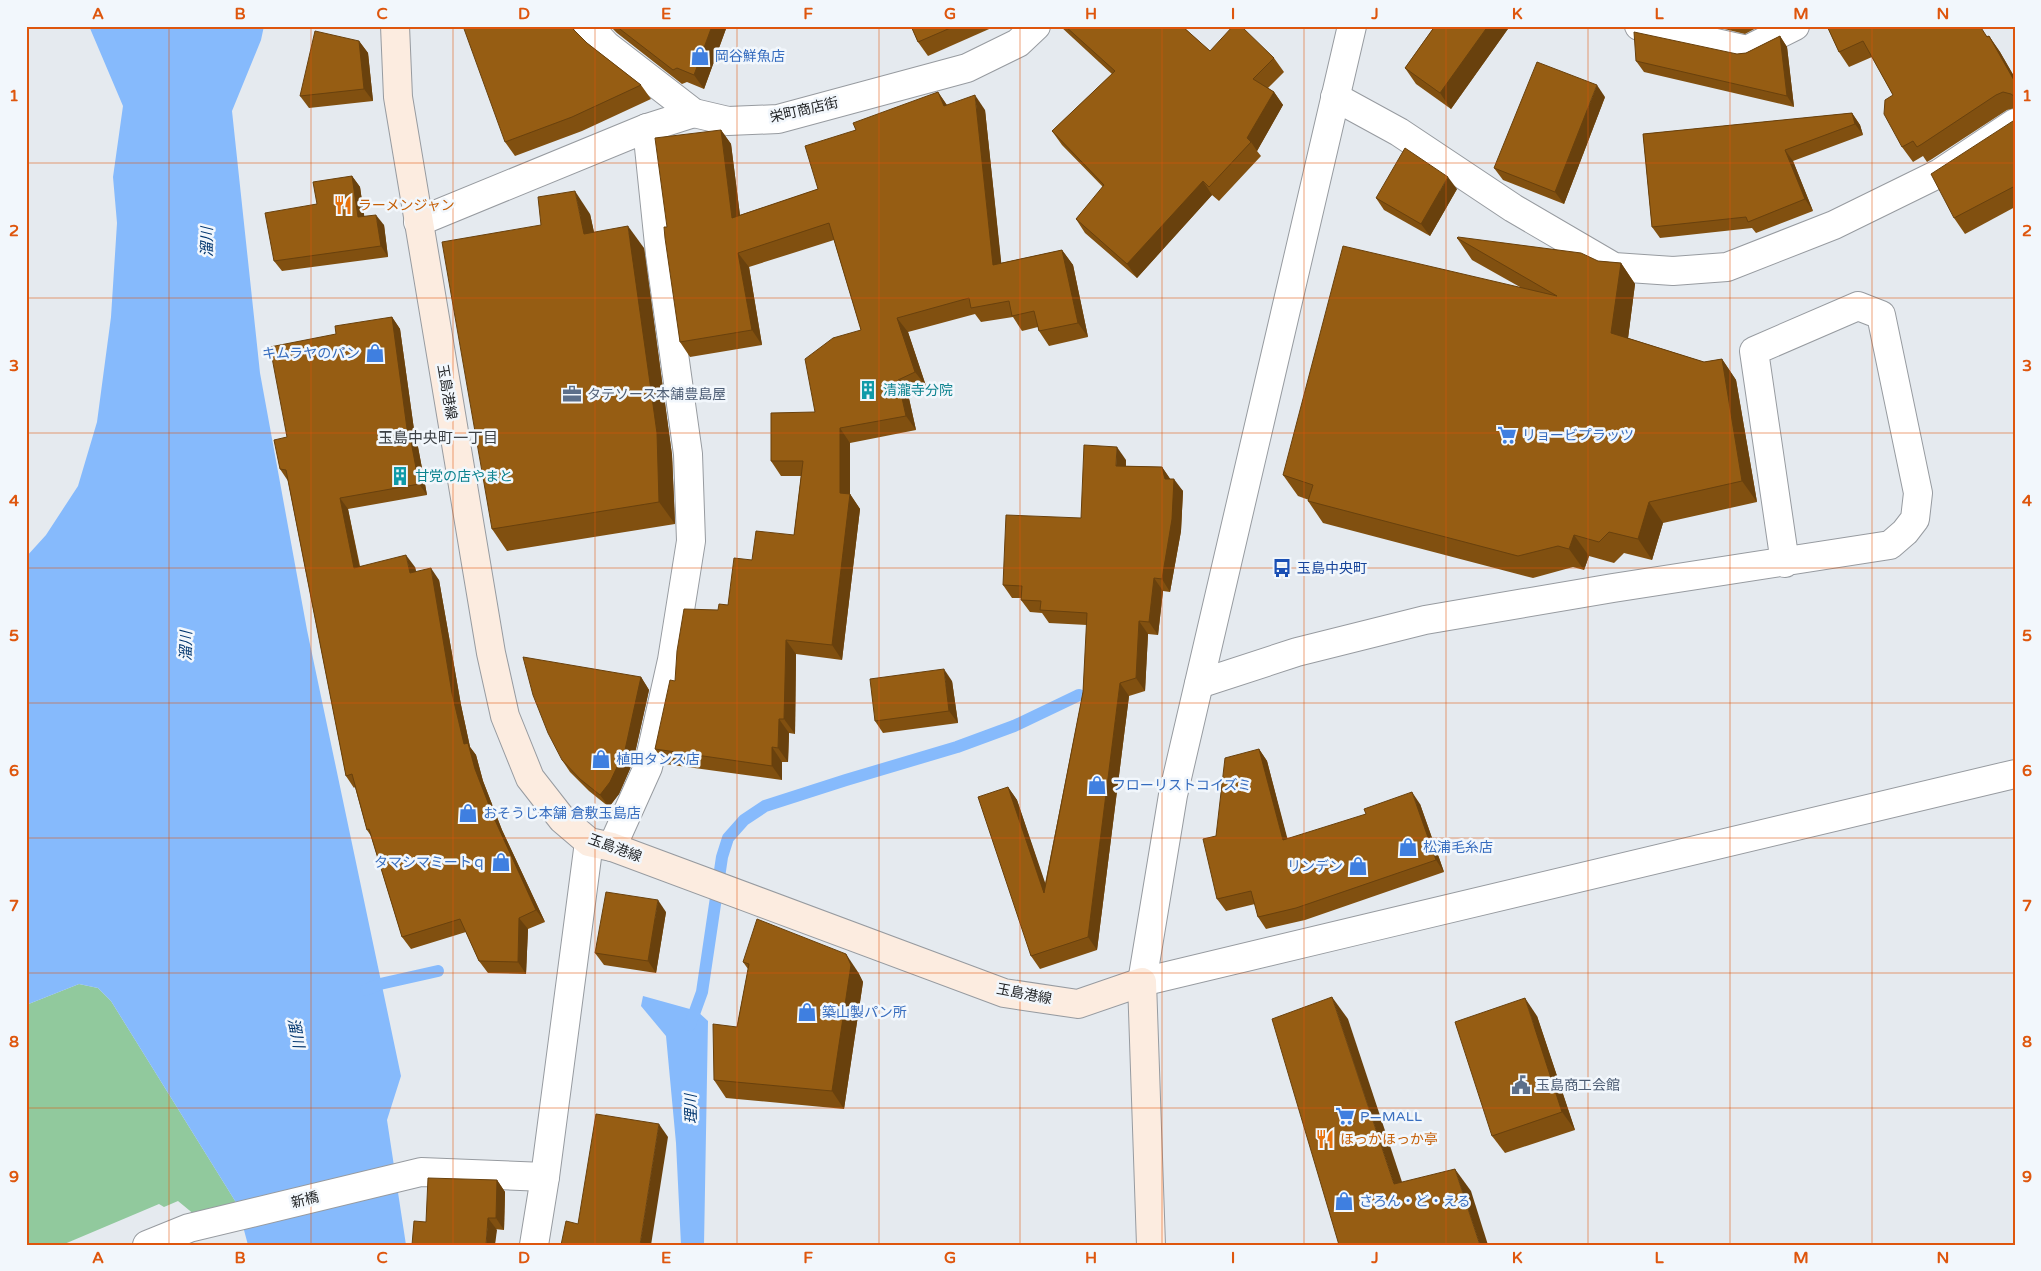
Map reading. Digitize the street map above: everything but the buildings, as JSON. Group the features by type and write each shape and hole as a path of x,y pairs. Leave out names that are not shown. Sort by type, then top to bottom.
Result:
{"main road":[{"name":"玉島港線","path":"395,26 398,97 490,644 505,716 530,778 562,819 601,844 1004,993 1078,1004 1142,982"},
{"path":"1142,982 1152,1245"}],"street":[{"name":"栄町商店街","path":"588,26 606,45 694,113 728,121 778,119 967,68 1018,43 1036,26"},
{"path":"1352,26 1173,795 1142,982 2015,774"},
{"path":"1639,26 1747,50 1795,26"},
{"path":"1335,97 1399,132 1513,208 1614,267 1673,271 1727,267 1834,225 1940,173 2015,123"},
{"path":"418,222 647,128 694,113"},
{"path":"534,1245 601,844 648,767 672,660 692,541 688,454 660,254 647,128"},
{"path":"1199,684 1297,652 1425,620 1613,588 1785,562 1890,546 1905,532 1914,519 1918,494 1881,314 1858,306 1754,351 1785,562"},
{"name":"新橋","path":"147,1245 189,1228 421,1172 545,1177"}],"green space":[{"path":"79,984 98,988 111,1001 237,1204 195,1215 178,1201 164,1207 159,1204 62,1245 26,1245 26,1005"}],"water":[{"name":"溜川","path":"89,26 264,26 261,40 232,111 260,373 307,630 401,1076 387,1120 406,1245 248,1245 237,1204 111,1001 98,988 79,984 26,1005 26,557 46,535 78,486 97,422 111,317 117,223 113,177 123,106"},
{"name":"理川","path":"643,996 697,1011 708,1021 704,1245 681,1245 676,1143 666,1036 641,1006"}],"waterway":[{"path":"690,1025 702,992 722,857 728,838 744,820 765,806 957,747 1014,726 1079,695"},
{"path":"366,990 380,984 438,971"}],"place":[{"name":"岡谷鮮魚店","path":"700,56"},
{"name":"ラーメンジャン","path":"343,205"},
{"name":"キムラヤのパン","path":"375,353"},
{"name":"清瀧寺分院","path":"868,390"},
{"name":"タテソース本舗豊島屋","path":"572,394"},
{"name":"リョービプラッツ","path":"1507,435"},
{"name":"甘党の店やまと","path":"400,476"},
{"name":"玉島中央町","path":"1282,568"},
{"name":"植田タンス店","path":"601,759"},
{"name":"フローリストコイズミ","path":"1097,785"},
{"name":"おそうじ本舗 倉敷玉島店","path":"468,813"},
{"name":"松浦毛糸店","path":"1408,847"},
{"name":"タマシマミートｑ","path":"501,862"},
{"name":"リンデン","path":"1358,866"},
{"name":"築山製パン所","path":"807,1012"},
{"name":"玉島商工会館","path":"1521,1085"},
{"name":"P―MALL","path":"1345,1116"},
{"name":"ほっかほっか亭","path":"1325,1139"},
{"name":"さろん・ど・える","path":"1344,1201"}],"district":[{"name":"玉島中央町一丁目","path":"438,438"}]}
